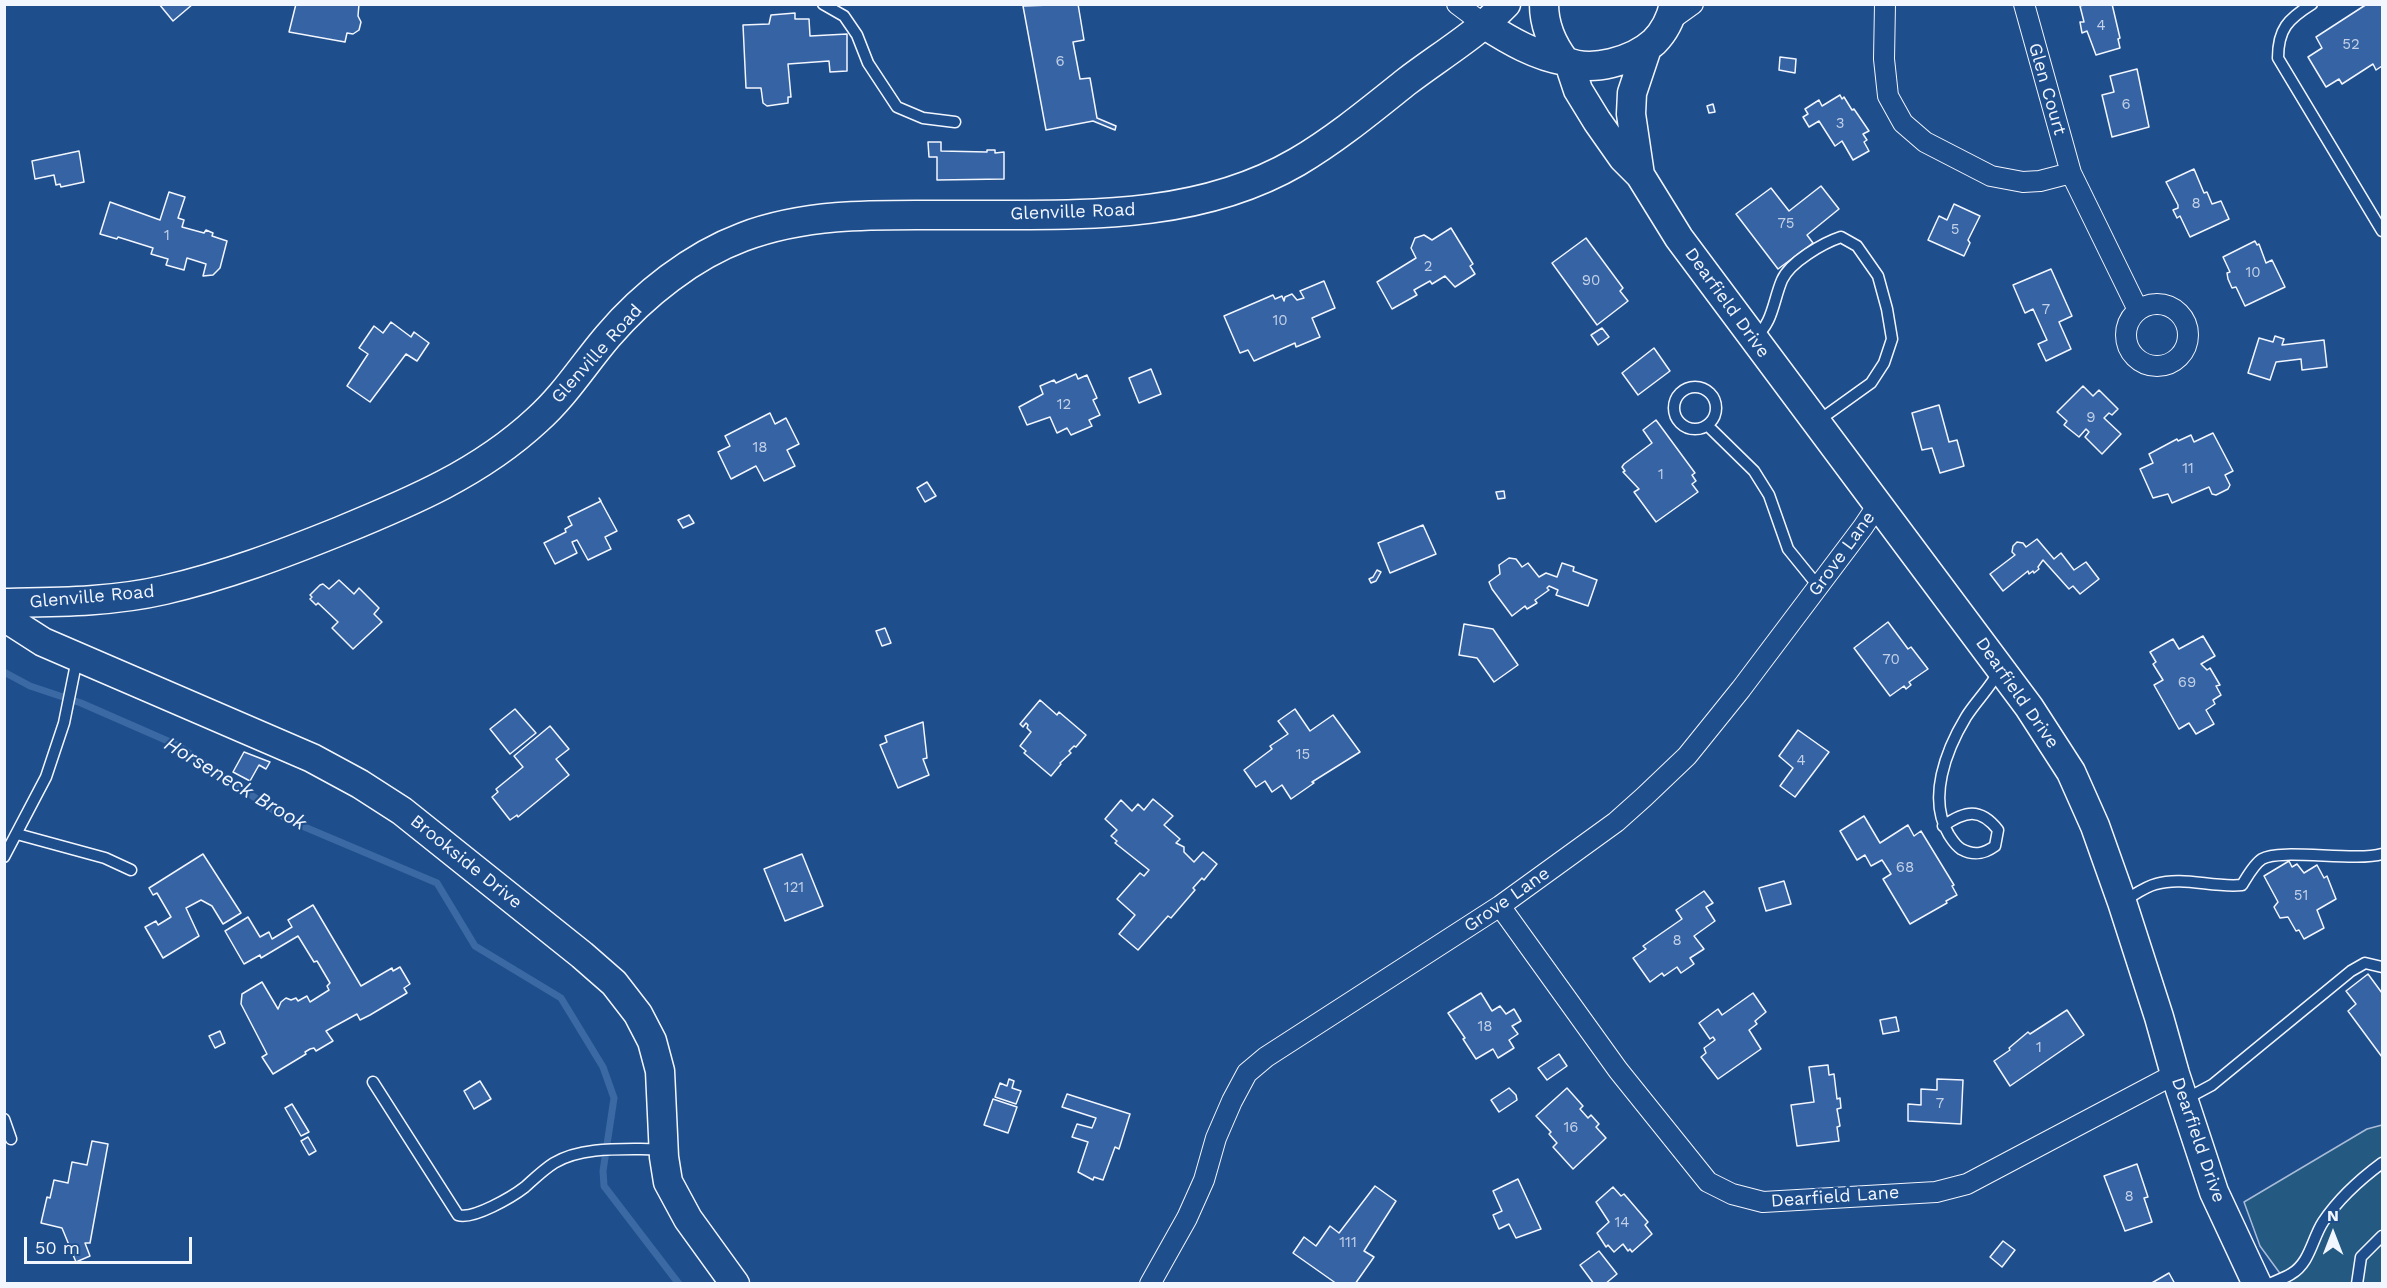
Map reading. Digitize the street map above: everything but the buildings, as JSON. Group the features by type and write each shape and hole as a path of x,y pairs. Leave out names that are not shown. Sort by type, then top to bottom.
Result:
{"main road":[{"name":"Glenville Road","path":"4,603 98,600 161,591 233,572 312,542 443,486 512,442 541,417 577,378 608,336 661,285 700,258 740,238 787,222 837,216 1104,214 1192,202 1228,192 1297,162 1348,128 1433,62 1485,26 1506,4"},
{"name":"Dearfield Drive","path":"1544,4 1550,39 1567,62 1578,90 1597,121 1623,158 1640,175 1679,238 2029,707 2071,772 2095,826 2122,902 2214,1192 2257,1284"},
{"path":"1485,26 1511,42 1545,56 1567,62 1598,65 1612,63 1647,48 1656,40 1671,13"},
{"name":"Dearfield Drive","path":"1640,175 1631,114 1632,93 1647,48"},
{"name":"Brookside Drive","path":"4,617 43,642 312,758 360,784 402,811 614,983 638,1014 652,1041 660,1071 663,1149 668,1182 688,1219 735,1284"}],"street":[{"path":"1457,4 1485,26"},
{"path":"1671,13 1693,4"},
{"path":"1885,4 1884,59 1888,96 1903,123 1925,142 1990,176 2023,182 2040,181 2071,173"},
{"name":"Glen Court","path":"2024,4 2071,173 2138,310"},
{"name":"Grove Lane","path":"1149,1284 1187,1218 1204,1180 1216,1138 1247,1073 1266,1057 1500,906 1616,822 1686,756 1741,689 1877,506"},
{"name":"Dearfield Lane","path":"1500,906 1618,1070 1708,1182 1742,1197 1763,1202 1935,1192 1967,1184 2179,1087"}],"lane":[{"path":"823,4 844,16 857,35 867,63 897,107 922,118 956,122"},
{"path":"2312,4 2285,26 2278,40 2278,58 2382,231"},
{"path":"1754,339 1764,330 1782,278 1798,262 1823,243 1841,237 1857,246 1878,276 1892,339 1884,363 1871,383 1816,423"},
{"path":"1707,425 1754,471 1769,495 1788,549 1818,586"},
{"path":"4,857 46,777 66,714 77,657"},
{"path":"1943,826 1956,817 1970,813 1989,818 1998,830 1995,846 1985,853 1968,853 1955,845 1943,826 1938,807 1940,783 1953,741 1967,715 1991,686 2000,668"},
{"path":"17,834 105,858 131,870"},
{"path":"2122,902 2155,884 2176,881 2224,887 2241,885 2262,859 2280,856 2350,857 2382,854"},
{"path":"2179,1087 2212,1085 2351,971 2366,963 2382,967"},
{"path":"373,1082 458,1215 462,1216 470,1216 522,1189 550,1165 576,1154 614,1150 663,1149"},
{"path":"4,1119 11,1139"},
{"path":"2270,1284 2292,1274 2303,1263 2322,1224 2337,1203 2359,1180 2382,1163"},
{"path":"2357,1284 2361,1257 2382,1236"}],"shaded area":[{"path":"2382,1125 2382,1283 2287,1283 2260,1246 2244,1202 2367,1129"}],"waterway":[{"name":"Horseneck Brook","path":"4,672 30,686 81,703 177,745 288,820 437,883 475,946 561,998 603,1067 614,1098 603,1171 604,1186 679,1284"}]}
